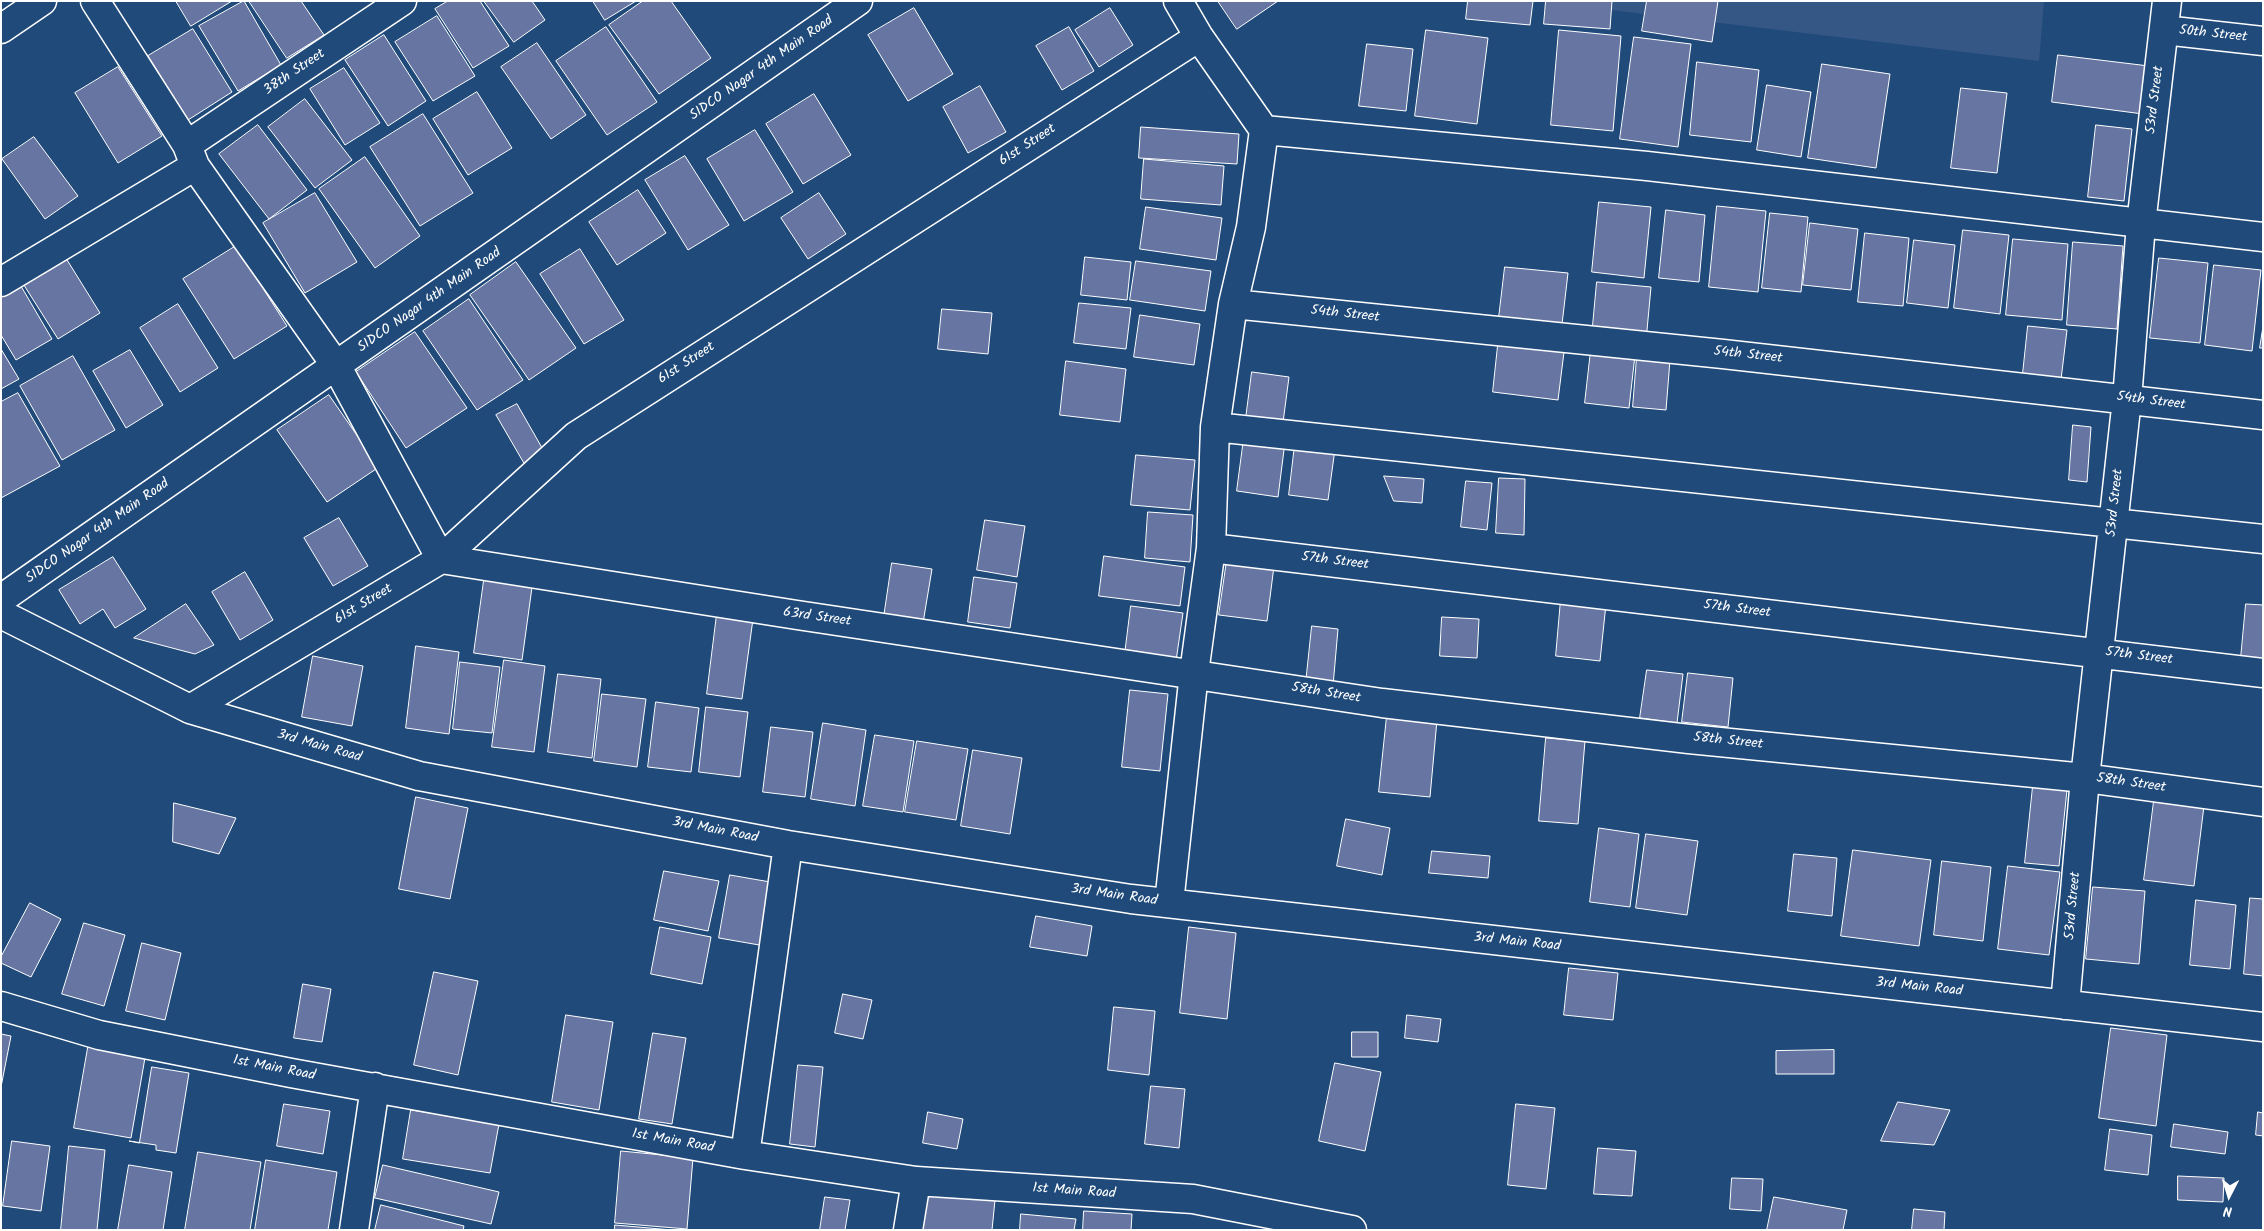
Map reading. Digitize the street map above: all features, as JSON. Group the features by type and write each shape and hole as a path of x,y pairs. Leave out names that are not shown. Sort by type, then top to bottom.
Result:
{"street":[{"path":"1,29 42,1"},
{"path":"95,1 191,156 337,367 441,559"},
{"name":"38th Street","path":"1,282 191,156 402,1"},
{"name":"SIDCO Nagar 4th Main Road","path":"1,599 337,367 858,1"},
{"path":"1169,903 1194,673 1211,548 1216,427 1233,304 1251,227 1264,130 1198,37 1178,1"},
{"name":"53rd Street","path":"2065,1005 2085,778 2127,399 2141,224 2167,1"},
{"name":"50th Street","path":"2164,30 2263,41"},
{"name":"61st Street","path":"190,709 441,559 576,436 1198,37"},
{"path":"1264,130 1647,166 2263,237"},
{"name":"54th Street","path":"1233,304 1723,354 2263,415"},
{"path":"1216,427 2263,539"},
{"name":"57th Street","path":"1211,548 2100,652 2263,673"},
{"name":"63rd Street","path":"441,559 797,615 1194,673"},
{"name":"3rd Main Road","path":"1,614 190,709 419,776 788,844 1122,898 2263,1027"},
{"name":"58th Street","path":"1194,673 1382,703 1689,739 2085,778 2263,802"},
{"path":"745,1155 788,844"},
{"name":"1st Main Road","path":"1,1006 99,1035 745,1155 916,1182 1193,1199 1352,1230"},
{"path":"354,1230 375,1087"},
{"path":"908,1230 916,1182"}],"shaded area":[{"path":"1535,1 2044,1 2039,61"}],"building":[{"path":"176,1 232,1 191,26"},
{"path":"244,1 281,65 238,91 199,26"},
{"path":"249,1 301,1 324,35 287,58"},
{"path":"448,1 480,1 509,46 473,68 435,9"},
{"path":"484,1 532,1 545,20 514,42"},
{"path":"593,1 636,1 605,20"},
{"path":"643,1 671,1 711,58 659,94 609,25"},
{"path":"1218,1 1278,1 1237,29"},
{"path":"1468,1 1533,1 1530,25 1466,19"},
{"path":"1546,1 1612,1 1610,29 1544,24"},
{"path":"1647,1 1718,1 1712,42 1642,31"},
{"path":"914,8 953,74 908,101 868,35"},
{"path":"1110,8 1133,45 1099,67 1075,30"},
{"path":"437,16 475,76 433,101 395,42"},
{"path":"606,27 657,102 607,135 556,61"},
{"path":"1069,27 1094,71 1062,90 1036,46"},
{"path":"193,29 232,92 188,120 148,56"},
{"path":"1426,30 1488,38 1477,124 1415,116"},
{"path":"1559,30 1621,36 1613,131 1551,125"},
{"path":"384,35 426,101 388,126 345,60"},
{"path":"1634,37 1691,44 1678,147 1620,139"},
{"path":"537,43 586,115 551,139 501,67"},
{"path":"1367,44 1413,49 1406,111 1359,106"},
{"path":"2058,55 2149,66 2143,114 2052,102"},
{"path":"1697,62 1759,70 1751,142 1690,135"},
{"path":"1822,64 1890,74 1876,168 1808,158"},
{"path":"118,67 162,136 118,163 75,93"},
{"path":"344,68 380,123 345,145 310,89"},
{"path":"1767,85 1811,92 1801,157 1757,150"},
{"path":"980,86 1006,132 968,153 943,107"},
{"path":"1961,88 2007,93 1997,173 1951,168"},
{"path":"477,92 512,148 468,175 433,119"},
{"path":"814,94 851,155 803,184 766,124"},
{"path":"305,99 352,160 315,188 268,127"},
{"path":"423,114 473,193 420,226 370,147"},
{"path":"258,125 307,190 269,219 219,154"},
{"path":"2096,125 2132,129 2124,201 2088,197"},
{"path":"1141,127 1239,134 1237,164 1139,158"},
{"path":"755,130 793,192 744,221 707,159"},
{"path":"34,137 78,196 45,219 2,159"},
{"path":"685,156 729,225 688,250 645,180"},
{"path":"365,157 420,236 375,268 319,189"},
{"path":"1144,159 1224,166 1221,205 1141,199"},
{"path":"638,190 666,233 617,265 589,222"},
{"path":"315,193 357,262 305,293 263,223"},
{"path":"819,193 846,234 808,259 781,218"},
{"path":"1599,202 1651,207 1644,278 1592,272"},
{"path":"1717,206 1766,211 1758,292 1709,287"},
{"path":"1146,207 1222,218 1216,260 1140,249"},
{"path":"1666,210 1705,215 1699,282 1659,278"},
{"path":"1770,213 1808,217 1801,292 1762,288"},
{"path":"1810,223 1858,229 1851,290 1803,285"},
{"path":"1963,230 2009,235 2000,314 1954,308"},
{"path":"1865,233 1909,238 1903,306 1858,302"},
{"path":"2013,239 2068,244 2062,320 2006,315"},
{"path":"1914,240 1955,245 1948,308 1907,303"},
{"path":"2073,242 2123,246 2117,329 2067,325"},
{"path":"236,246 287,326 234,359 183,279"},
{"path":"580,249 624,320 584,344 540,274"},
{"path":"64,255 100,313 58,339 22,282"},
{"path":"1085,257 1131,262 1127,300 1081,295"},
{"path":"2159,258 2208,263 2200,343 2150,338"},
{"path":"1136,261 1211,271 1205,311 1130,300"},
{"path":"516,262 576,348 529,380 470,295"},
{"path":"2214,265 2261,270 2252,351 2205,345"},
{"path":"1505,267 1568,273 1561,333 1498,326"},
{"path":"18,281 52,339 16,360 1,335 1,291"},
{"path":"1597,282 1651,287 1646,341 1592,336"},
{"path":"469,299 523,380 477,410 423,331"},
{"path":"1079,303 1131,308 1126,349 1074,343"},
{"path":"178,304 218,368 180,392 140,328"},
{"path":"942,309 992,313 988,354 938,349"},
{"path":"1140,315 1200,324 1194,365 1134,357"},
{"path":"2028,326 2067,330 2060,388 2022,383"},
{"path":"2263,327 2263,348 2260,348"},
{"path":"415,332 467,408 406,448 356,372"},
{"path":"1499,336 1565,344 1558,400 1493,392"},
{"path":"1,349 19,379 1,389"},
{"path":"130,350 163,405 126,428 93,371"},
{"path":"1591,350 1635,355 1629,408 1585,403"},
{"path":"73,356 115,430 62,460 20,386"},
{"path":"1637,357 1670,360 1666,410 1633,407"},
{"path":"1066,361 1126,369 1120,422 1060,415"},
{"path":"1252,372 1289,377 1282,430 1245,426"},
{"path":"18,393 60,466 1,498 1,402"},
{"path":"329,395 379,467 327,502 277,430"},
{"path":"517,404 545,453 525,465 496,415"},
{"path":"2073,425 2091,427 2087,482 2069,480"},
{"path":"1244,438 1285,442 1278,497 1237,491"},
{"path":"1295,444 1335,449 1328,500 1289,495"},
{"path":"1136,455 1195,460 1190,510 1131,505"},
{"path":"1384,476 1424,479 1422,503 1394,501"},
{"path":"1499,478 1525,479 1524,535 1496,533"},
{"path":"1466,481 1492,483 1487,530 1461,527"},
{"path":"1148,512 1193,515 1190,562 1145,558"},
{"path":"339,518 368,566 333,586 304,538"},
{"path":"985,520 1025,526 1017,577 977,570"},
{"path":"1104,556 1185,567 1180,606 1099,596"},
{"path":"113,557 146,609 115,628 103,609 80,624 59,590"},
{"path":"1227,560 1274,566 1267,621 1219,615"},
{"path":"892,563 932,569 923,623 884,617"},
{"path":"245,572 273,620 240,640 212,592"},
{"path":"485,573 533,580 522,660 474,653"},
{"path":"974,577 1017,583 1010,628 968,622"},
{"path":"1561,599 1606,604 1600,661 1556,656"},
{"path":"186,604 214,645 195,654 134,638"},
{"path":"2246,604 2263,605 2263,660 2241,658"},
{"path":"1131,606 1183,613 1176,661 1125,654"},
{"path":"717,614 753,619 742,699 707,694"},
{"path":"1442,617 1479,619 1477,658 1440,656"},
{"path":"1312,626 1338,629 1333,686 1306,683"},
{"path":"416,646 459,652 449,734 406,728"},
{"path":"313,656 363,666 352,726 302,717"},
{"path":"504,660 545,666 534,752 492,747"},
{"path":"460,662 500,667 492,733 453,729"},
{"path":"1647,670 1683,674 1677,723 1640,718"},
{"path":"1688,673 1733,678 1728,727 1682,722"},
{"path":"558,674 601,679 592,758 548,752"},
{"path":"1130,690 1168,694 1160,771 1122,767"},
{"path":"602,694 646,699 637,767 594,761"},
{"path":"656,702 699,708 691,772 648,767"},
{"path":"706,707 748,712 740,777 699,772"},
{"path":"1387,716 1437,720 1430,797 1379,792"},
{"path":"823,723 866,730 855,806 811,799"},
{"path":"771,727 813,732 805,797 763,792"},
{"path":"875,735 914,741 903,812 863,806"},
{"path":"1546,738 1585,741 1578,824 1539,821"},
{"path":"917,741 968,749 956,820 905,812"},
{"path":"973,750 1022,758 1010,834 961,826"},
{"path":"2033,786 2067,790 2059,866 2025,863"},
{"path":"416,797 468,808 450,899 399,889"},
{"path":"2154,801 2204,806 2194,886 2144,880"},
{"path":"174,803 236,818 219,854 173,842"},
{"path":"1346,819 1390,828 1382,875 1337,866"},
{"path":"1599,828 1639,834 1630,907 1590,902"},
{"path":"1646,834 1698,841 1687,915 1636,908"},
{"path":"1853,850 1931,860 1919,946 1841,936"},
{"path":"1432,851 1490,856 1488,878 1429,873"},
{"path":"1794,854 1837,858 1832,916 1788,911"},
{"path":"1942,861 1991,867 1983,941 1934,935"},
{"path":"2008,866 2060,872 2049,955 1998,949"},
{"path":"664,871 719,881 708,931 654,920"},
{"path":"730,875 776,883 765,946 719,938"},
{"path":"2093,887 2145,891 2139,964 2086,959"},
{"path":"2250,898 2263,899 2263,976 2244,974"},
{"path":"2196,900 2236,905 2230,969 2190,965"},
{"path":"30,903 61,919 31,977 1,963 1,957"},
{"path":"1036,916 1092,926 1087,956 1030,947"},
{"path":"84,923 125,935 104,1006 62,994"},
{"path":"660,927 711,937 702,984 651,974"},
{"path":"1189,927 1236,933 1227,1019 1180,1013"},
{"path":"142,943 181,953 165,1020 126,1011"},
{"path":"1569,968 1618,973 1613,1020 1564,1015"},
{"path":"434,972 478,981 458,1075 414,1065"},
{"path":"303,984 331,989 322,1042 294,1038"},
{"path":"843,994 872,1000 863,1039 835,1033"},
{"path":"1114,1007 1155,1011 1149,1075 1108,1070"},
{"path":"566,1015 613,1022 599,1110 552,1102"},
{"path":"1407,1015 1441,1019 1438,1042 1405,1038"},
{"path":"2111,1028 2167,1035 2156,1126 2099,1118"},
{"path":"1352,1032 1378,1032 1378,1057 1352,1057"},
{"path":"653,1033 686,1038 672,1124 639,1119"},
{"path":"1,1034 11,1036 1,1087"},
{"path":"89,1042 146,1052 131,1138 74,1128"},
{"path":"1834,1050 1834,1074 1776,1074 1776,1051"},
{"path":"1335,1063 1381,1072 1365,1151 1319,1141"},
{"path":"798,1065 823,1067 815,1147 790,1144"},
{"path":"152,1067 189,1073 176,1153 156,1150 156,1145 139,1142"},
{"path":"1151,1086 1185,1089 1179,1148 1145,1144"},
{"path":"1898,1102 1950,1110 1934,1145 1881,1141"},
{"path":"284,1104 330,1111 323,1154 277,1146"},
{"path":"1516,1104 1555,1108 1546,1189 1508,1185"},
{"path":"411,1110 499,1124 490,1173 403,1159"},
{"path":"928,1112 963,1119 957,1149 923,1143"},
{"path":"2258,1112 2263,1113 2263,1136 2256,1135"},
{"path":"2174,1124 2228,1132 2225,1154 2171,1147"},
{"path":"2110,1129 2152,1135 2148,1175 2105,1170"},
{"path":"12,1141 50,1146 41,1211 3,1206"},
{"path":"69,1146 105,1150 97,1230 61,1230"},
{"path":"1598,1148 1636,1151 1632,1196 1594,1194"},
{"path":"621,1151 693,1158 687,1229 615,1223"},
{"path":"198,1152 261,1162 250,1230 185,1230"},
{"path":"266,1160 337,1172 328,1230 255,1230"},
{"path":"129,1165 172,1172 163,1230 118,1230"},
{"path":"383,1165 499,1192 491,1224 375,1198"},
{"path":"2178,1176 2224,1178 2223,1202 2178,1200"},
{"path":"1732,1178 1763,1179 1761,1211 1730,1209"},
{"path":"927,1192 995,1200 992,1230 922,1230"},
{"path":"825,1197 850,1200 845,1230 820,1230"},
{"path":"1774,1197 1847,1210 1843,1230 1767,1230"},
{"path":"381,1205 464,1226 463,1230 375,1230"},
{"path":"1914,1209 1945,1212 1944,1230 1912,1230"},
{"path":"1084,1211 1132,1214 1131,1230 1083,1230"},
{"path":"1021,1214 1076,1219 1074,1230 1020,1230"},
{"path":"615,1225 672,1230 615,1230"}]}
